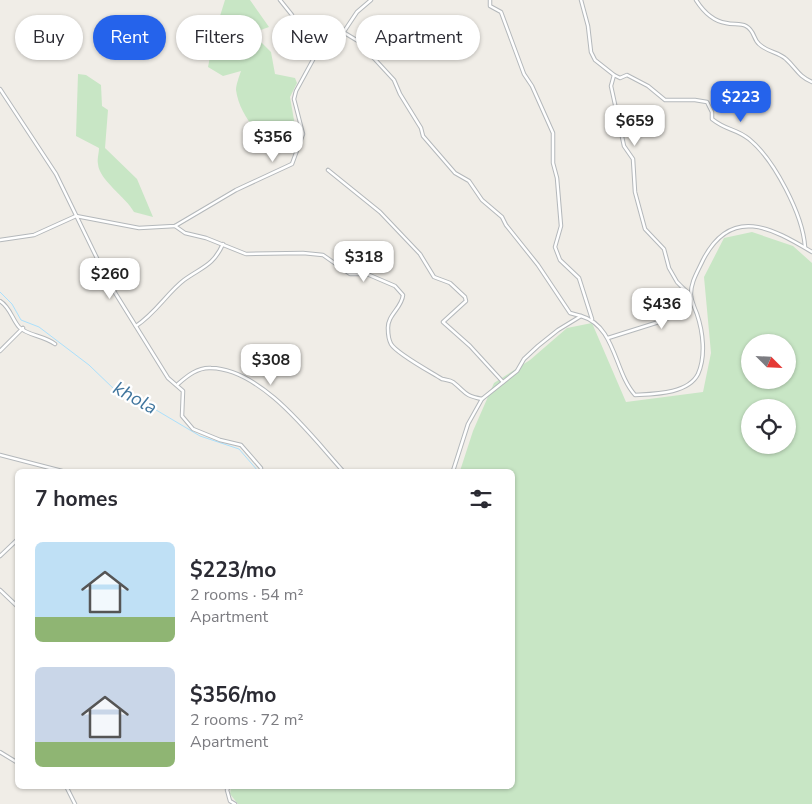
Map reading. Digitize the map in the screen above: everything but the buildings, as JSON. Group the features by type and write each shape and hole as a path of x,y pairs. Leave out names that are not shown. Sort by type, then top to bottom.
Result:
{"street":[{"path":"280,0 292,15"},
{"path":"346,28 357,12 371,0"},
{"path":"490,0 490,6 501,12 524,74 532,86 553,133 553,163 558,188 560,226 554,247 560,260 579,278 592,319 608,338 626,384 635,395 660,393 688,385 698,374 704,348 691,296 677,282 669,268 664,249 645,229 635,192 633,159 624,146 611,86 614,75"},
{"path":"581,0 588,26 591,52 595,60 620,78 627,75 648,86 665,100 707,102 712,112 712,119 726,130 738,131 768,158 779,176 804,231 805,247"},
{"path":"696,0 702,9 713,17 725,23 744,25 754,32 757,43 767,51 785,58 801,78 812,82"},
{"path":"346,34 358,41 394,80 400,94 421,128 423,136 455,173 469,181 482,200 502,217 506,226 538,264 570,313 592,319"},
{"path":"0,240 34,235 76,216 139,228 175,226 236,190 292,164 303,134 294,99 296,91 313,60"},
{"path":"0,89 56,174 109,283 168,378 178,384 183,391 182,416 193,429 220,440 241,445 261,469"},
{"path":"328,170 380,212 397,229 420,254 434,277 450,283 465,297 466,301 460,308 443,322 470,346 504,382"},
{"path":"608,338 677,315 688,308 694,278 708,250 730,231 746,225 756,225 770,229 812,252"},
{"path":"175,226 185,233 223,244 246,254 316,253 350,274 366,274 395,286 403,295 402,301 389,320 388,327 392,344 415,363 444,380 452,381 460,391 482,399"},
{"path":"136,326 151,316 184,280 199,272 217,258 223,244"},
{"path":"0,301 5,304 23,328 34,335 44,336 55,344"},
{"path":"454,469 468,424 482,399 517,371 524,360 538,346 558,330 581,316"},
{"path":"0,352 23,328"},
{"path":"178,384 190,373 210,367 231,371 253,382 296,418 341,469"},
{"path":"0,455 54,469"},
{"path":"0,556 15,542"},
{"path":"0,590 15,604"},
{"path":"0,752 15,762"},
{"path":"68,789 75,804"},
{"path":"228,789 230,801 234,804"}],"green space":[{"path":"225,0 250,0 261,15 220,15"},
{"path":"262,17 269,27 262,30"},
{"path":"262,43 271,52 275,74 295,78 297,83 290,97 298,143 295,153 285,150 265,139 249,121 243,111 236,90 241,71 223,76 208,67 209,60 262,60"},
{"path":"78,74 86,75 101,85 102,106 108,110 105,148 137,179 153,217 134,212 103,176 98,162 99,148 76,136"},
{"path":"752,232 793,246 812,263 812,804 238,804 230,794 231,789 515,789 515,469 461,469 473,431 494,383 530,360 567,328 592,323 626,402 703,392 711,353 704,277 724,238"}],"waterway":[{"name":"khola","path":"0,292 12,304 21,320 39,327 89,365 115,390 146,404 200,436 239,449 256,469"}]}
